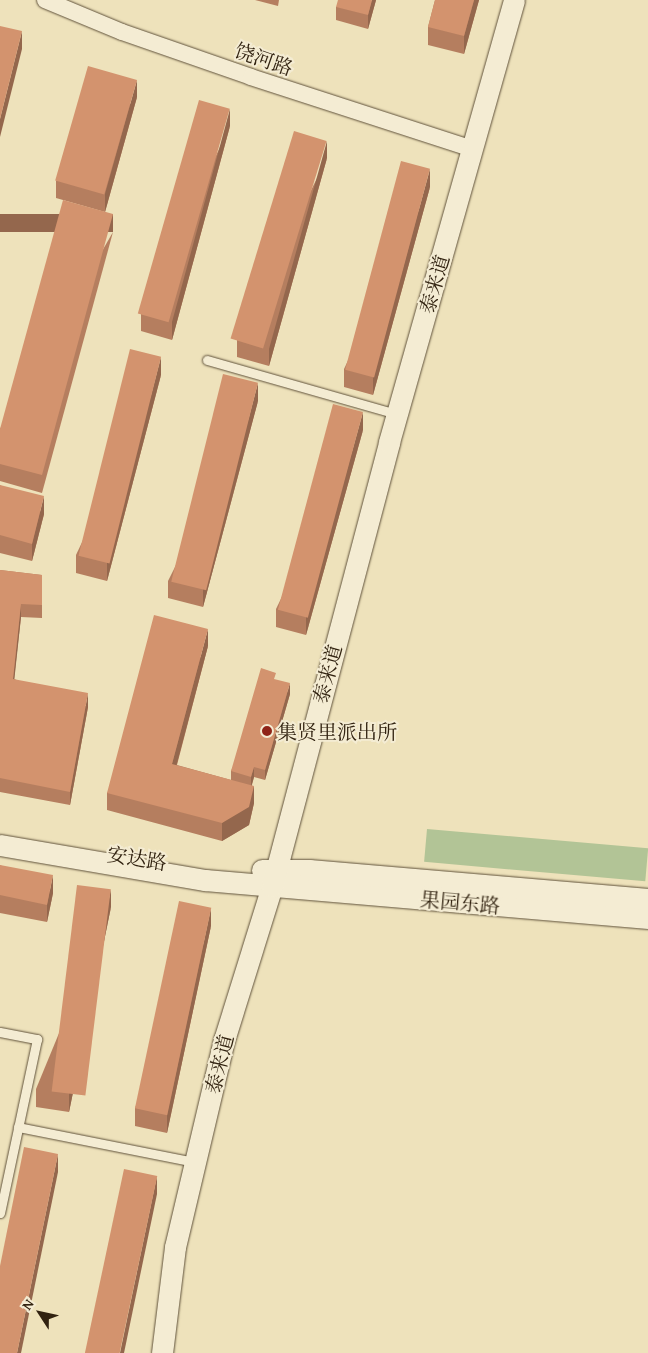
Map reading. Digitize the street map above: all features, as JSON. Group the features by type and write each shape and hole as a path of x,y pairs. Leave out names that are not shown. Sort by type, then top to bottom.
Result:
{"street":[{"name":"饶河路","path":"45,0 62,3 122,32 251,77 472,149"},
{"name":"泰来道","path":"162,1353 175,1247 224,1040 273,878 397,414 514,0"},
{"name":"安达路","path":"0,835 273,878"},
{"name":"安达路","path":"0,845 205,880 273,878"},
{"name":"果园东路","path":"273,878 336,872 648,899"},
{"name":"果园东路","path":"273,878 648,918"}],"lane":[{"path":"207,360 397,414"},
{"path":"0,1032 37,1039 0,1213"},
{"path":"18,1127 195,1162"}],"green space":[{"path":"427,829 648,848 645,881 424,862"}],"building":[{"path":"338,0 372,0 368,15 336,7"},
{"path":"435,0 474,0 464,36 428,27"},
{"path":"0,26 22,31 0,119"},
{"path":"88,66 137,80 104,194 55,180"},
{"path":"199,100 230,109 169,322 138,313"},
{"path":"294,131 327,141 263,348 231,339"},
{"path":"401,161 430,169 374,377 345,370"},
{"path":"63,200 113,214 42,475 0,464 0,429"},
{"path":"130,349 161,357 110,563 78,556"},
{"path":"223,374 258,383 206,590 171,582"},
{"path":"333,404 363,412 308,618 278,610"},
{"path":"0,485 44,496 32,544 0,535"},
{"path":"0,570 42,575 42,605 21,604 13,679 88,693 70,792 0,778"},
{"path":"154,615 208,629 172,764 254,786 249,807 222,823 107,793"},
{"path":"261,668 276,673 274,679 290,683 265,770 254,767 251,777 231,771"},
{"path":"0,865 53,875 47,905 0,895"},
{"path":"77,885 111,889 85,1096 52,1091"},
{"path":"179,901 211,908 167,1115 135,1108"},
{"path":"24,1147 58,1154 17,1353 0,1353 0,1266"},
{"path":"124,1169 157,1176 120,1353 85,1353"}],"place":[{"name":"集贤里派出所","path":"267,731"}]}
